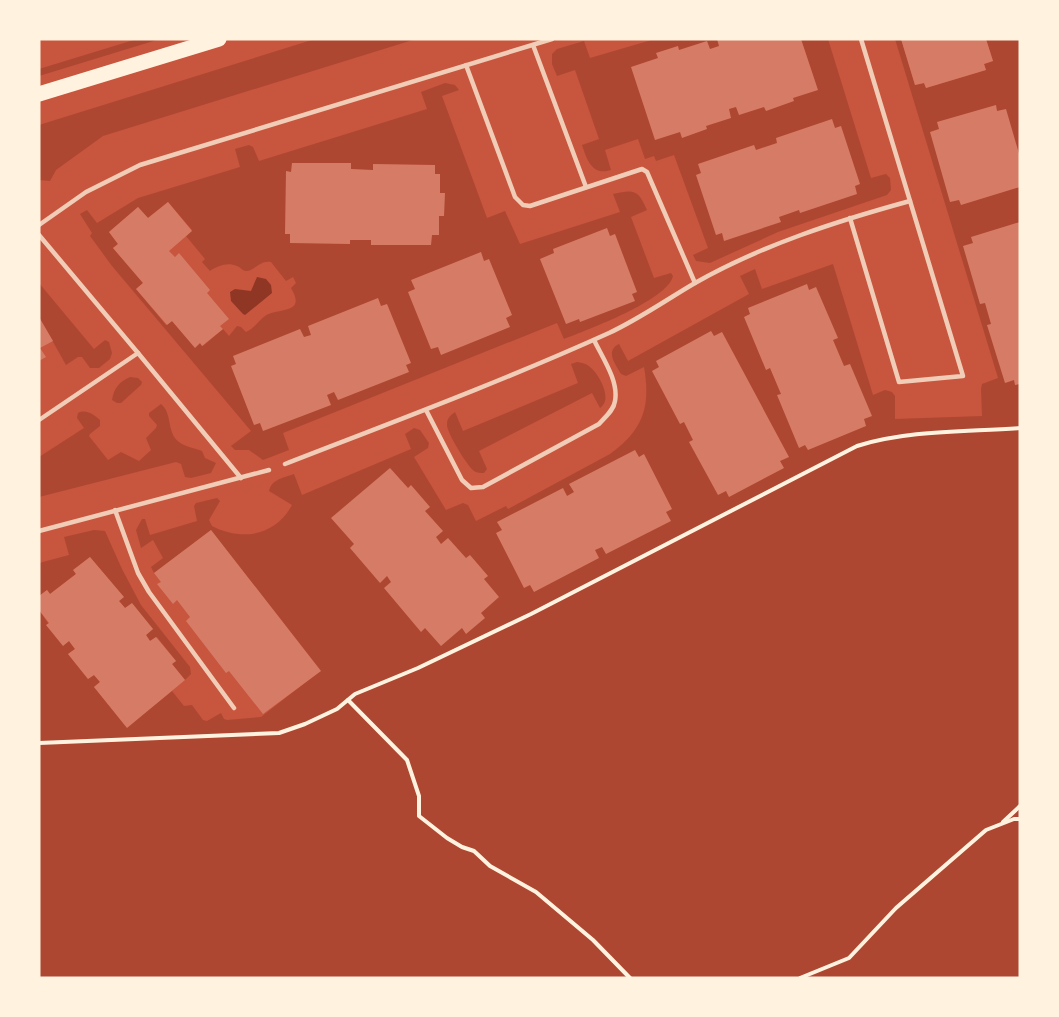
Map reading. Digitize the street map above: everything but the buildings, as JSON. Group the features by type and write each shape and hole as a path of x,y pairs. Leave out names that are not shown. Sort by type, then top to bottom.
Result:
{"main road":[{"path":"39,94 219,39"}],"lane":[{"path":"39,225 86,192 140,165 552,39"},
{"path":"850,218 899,382 963,376 861,39"},
{"path":"533,45 586,187"},
{"path":"466,65 515,197 523,205 530,206 642,169 647,172 695,283"},
{"path":"285,464 426,410 594,340 633,321 695,283 753,255 850,218 910,201"},
{"path":"39,235 241,478"},
{"path":"426,410 462,480 471,489 483,487 599,424 609,413 615,402 615,388 594,340"},
{"path":"39,420 138,353"},
{"path":"39,531 269,470"},
{"path":"115,510 138,573 149,592 234,708"}],"path":[{"path":"39,743 279,733 337,709 365,689 418,668 531,614 857,446 905,436 1020,428"},
{"path":"348,700 407,760 419,796 419,816 447,838 474,851 490,866 536,892 593,940 630,978"},
{"path":"1002,824 1020,806"},
{"path":"800,978 849,958 897,908 986,830 1014,819 1020,819"}],"shaded area":[{"path":"137,39 160,39 39,76 39,69"},
{"path":"315,39 416,39 103,136 56,170 50,181 39,180 39,125"},
{"path":"655,39 828,39 871,178 886,174 890,178 891,190 887,195 778,232 710,263 696,261 693,255 708,248 674,155 656,161 654,156 645,159 638,139 605,150 611,170 595,169 588,161 582,145 599,139 575,70 557,76 552,64 552,54 557,49 584,41 590,58"},
{"path":"895,39 901,39 915,85 924,83 926,88 986,70 984,64 993,61 986,39 1020,39 1020,978 39,978 39,610 63,645 69,641 75,649 68,654 88,679 94,675 100,682 94,687 127,727 172,691 184,706 192,705 203,720 207,721 221,713 227,720 261,717 320,671 211,530 154,573 151,567 163,558 153,540 141,548 136,530 142,519 145,519 150,535 197,521 194,506 196,503 217,498 220,501 209,520 212,526 235,534 258,533 277,523 292,505 269,491 275,481 294,474 302,495 411,449 405,434 414,428 420,430 429,443 428,448 414,457 446,510 463,503 468,505 476,521 506,506 508,509 610,454 630,436 637,426 645,406 644,367 626,376 621,374 612,358 615,347 619,344 628,361 749,294 740,276 755,269 762,289 833,264 873,395 885,390 892,392 895,396 895,419 982,416 982,384 998,378"},
{"path":"445,83 455,85 459,90 442,96 487,218 505,211 520,244 620,212 613,194 631,192 641,198 647,210 631,217 654,278 671,273 673,276 668,285 657,295 590,329 564,339 557,323 283,433 289,450 263,460 249,450 235,450 231,446 251,431 112,266 90,236 92,233 80,214 87,210 97,223 138,198 240,167 235,149 249,145 253,147 259,161 427,109 421,92","holes":["168,202 192,230 186,236 205,259 202,262 210,271 230,264 248,271 263,263 271,262 286,281 293,277 296,283 291,288 296,302 289,309 265,316 246,332 237,326 229,336 223,329 203,346 200,343 195,347 172,321 166,325 136,289 143,283 113,248 118,244 109,232 138,207 148,218"]},
{"path":"257,277 266,279 271,285 272,293 245,315 231,301 230,292 235,289 251,291"},
{"path":"39,283 94,349 105,340 109,342 112,353 110,359 99,368 90,368 82,357 66,365 39,317"},
{"path":"577,362 587,365 598,376 604,388 604,404 600,408 592,393 479,451 487,469 484,473 474,471 450,434 447,424 451,416 455,412 463,431 578,383 571,364"},
{"path":"130,377 138,378 142,382 141,385 121,403 112,400 118,386"},
{"path":"161,404 165,408 175,438 184,445 202,451 205,458 216,463 211,473 191,478 185,477 181,464 176,462 39,497 39,457 84,428 77,418 78,413 87,412 100,420 100,426 89,436 108,460 121,452 139,461 151,450 146,438 157,425 149,413"},
{"path":"94,530 105,531 141,605 190,667 191,674 185,680 172,664 176,661 157,637 150,641 146,635 153,629 132,604 125,608 119,601 123,597 90,557 74,570 76,574 50,594 47,590 39,596 39,563 69,555 64,537"}]}
